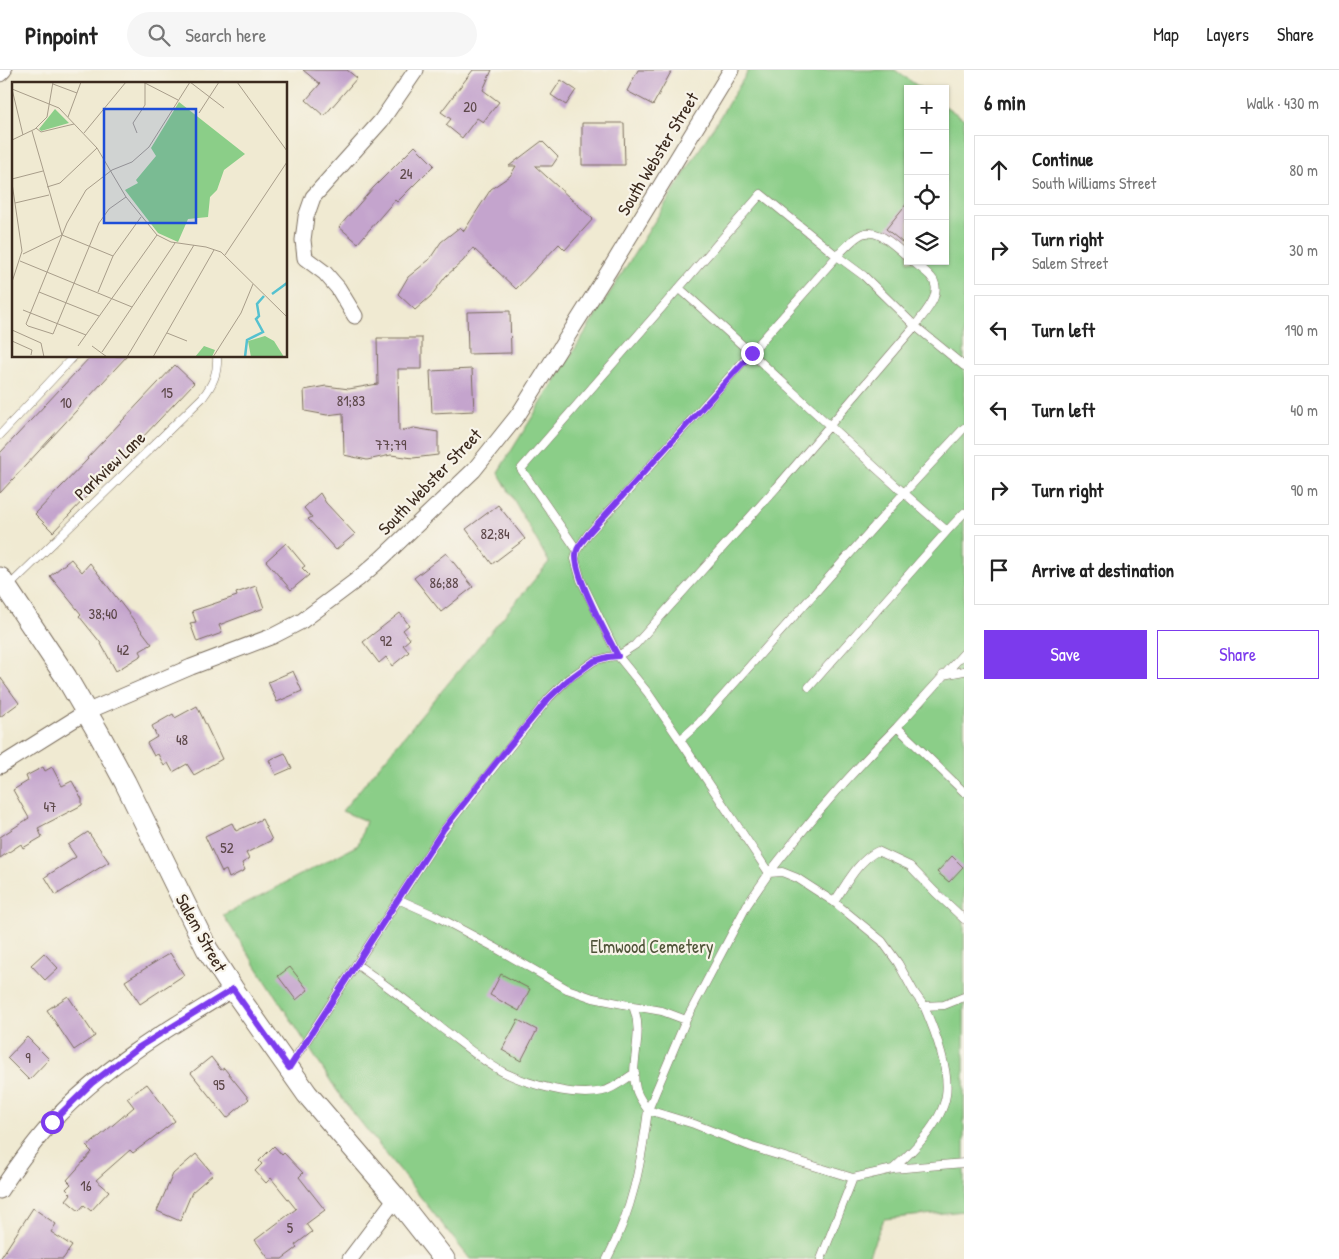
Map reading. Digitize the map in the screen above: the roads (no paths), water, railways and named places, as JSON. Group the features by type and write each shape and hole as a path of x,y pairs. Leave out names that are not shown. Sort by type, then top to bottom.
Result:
{"main road":[{"name":"Salem Street","path":"3,583 66,677 86,712 125,782 207,949 233,989 307,1094 396,1198 444,1259"}],"street":[{"path":"0,74 4,70"},
{"path":"354,316 330,278 306,258 303,240 306,217 313,198 381,121 416,70"},
{"name":"South Webster Street","path":"0,766 86,712 191,667 273,636 302,621 358,579 474,470 523,407 615,261 731,70"},
{"path":"0,1191 52,1122 92,1083 139,1047 233,989"},
{"path":"350,1259 396,1198"}],"lane":[{"path":"577,550 521,468 761,194 864,276 915,326 964,366"},
{"path":"769,873 648,693 618,656 581,580 576,559 577,550 588,534 837,256 858,235 870,232 881,235 904,254"},
{"path":"289,1068 400,900 443,830 549,698 568,680 594,661 618,656 635,645 915,326 934,299 937,288 932,278 917,265"},
{"path":"679,288 947,531"},
{"path":"0,435 72,358"},
{"name":"Parkview Lane","path":"3,583 203,397 211,387 216,376 217,358"},
{"path":"680,740 699,723 964,428"},
{"path":"809,688 964,513"},
{"path":"609,1258 629,1208 638,1176 648,1110 686,1020 747,905 769,873 823,805 964,653"},
{"path":"943,675 964,671"},
{"path":"897,726 964,792"},
{"path":"834,902 862,863 878,851 910,866 964,920"},
{"path":"769,873 782,872 797,878 834,902 882,941 924,1006 938,1042 946,1082 946,1094 939,1115 926,1136 893,1169"},
{"path":"400,900 436,916 567,989 593,998 662,1011 686,1020"},
{"path":"356,964 503,1072 539,1085 591,1093 604,1091 635,1072"},
{"path":"924,1006 944,1005 964,997"},
{"path":"633,1006 639,1027 635,1072 636,1088 640,1099 648,1110 694,1124 752,1147 853,1178 893,1169 964,1163"},
{"path":"821,1259 853,1178"}],"park label":[{"name":"Elmwood Cemetery","path":"652,947"}]}
